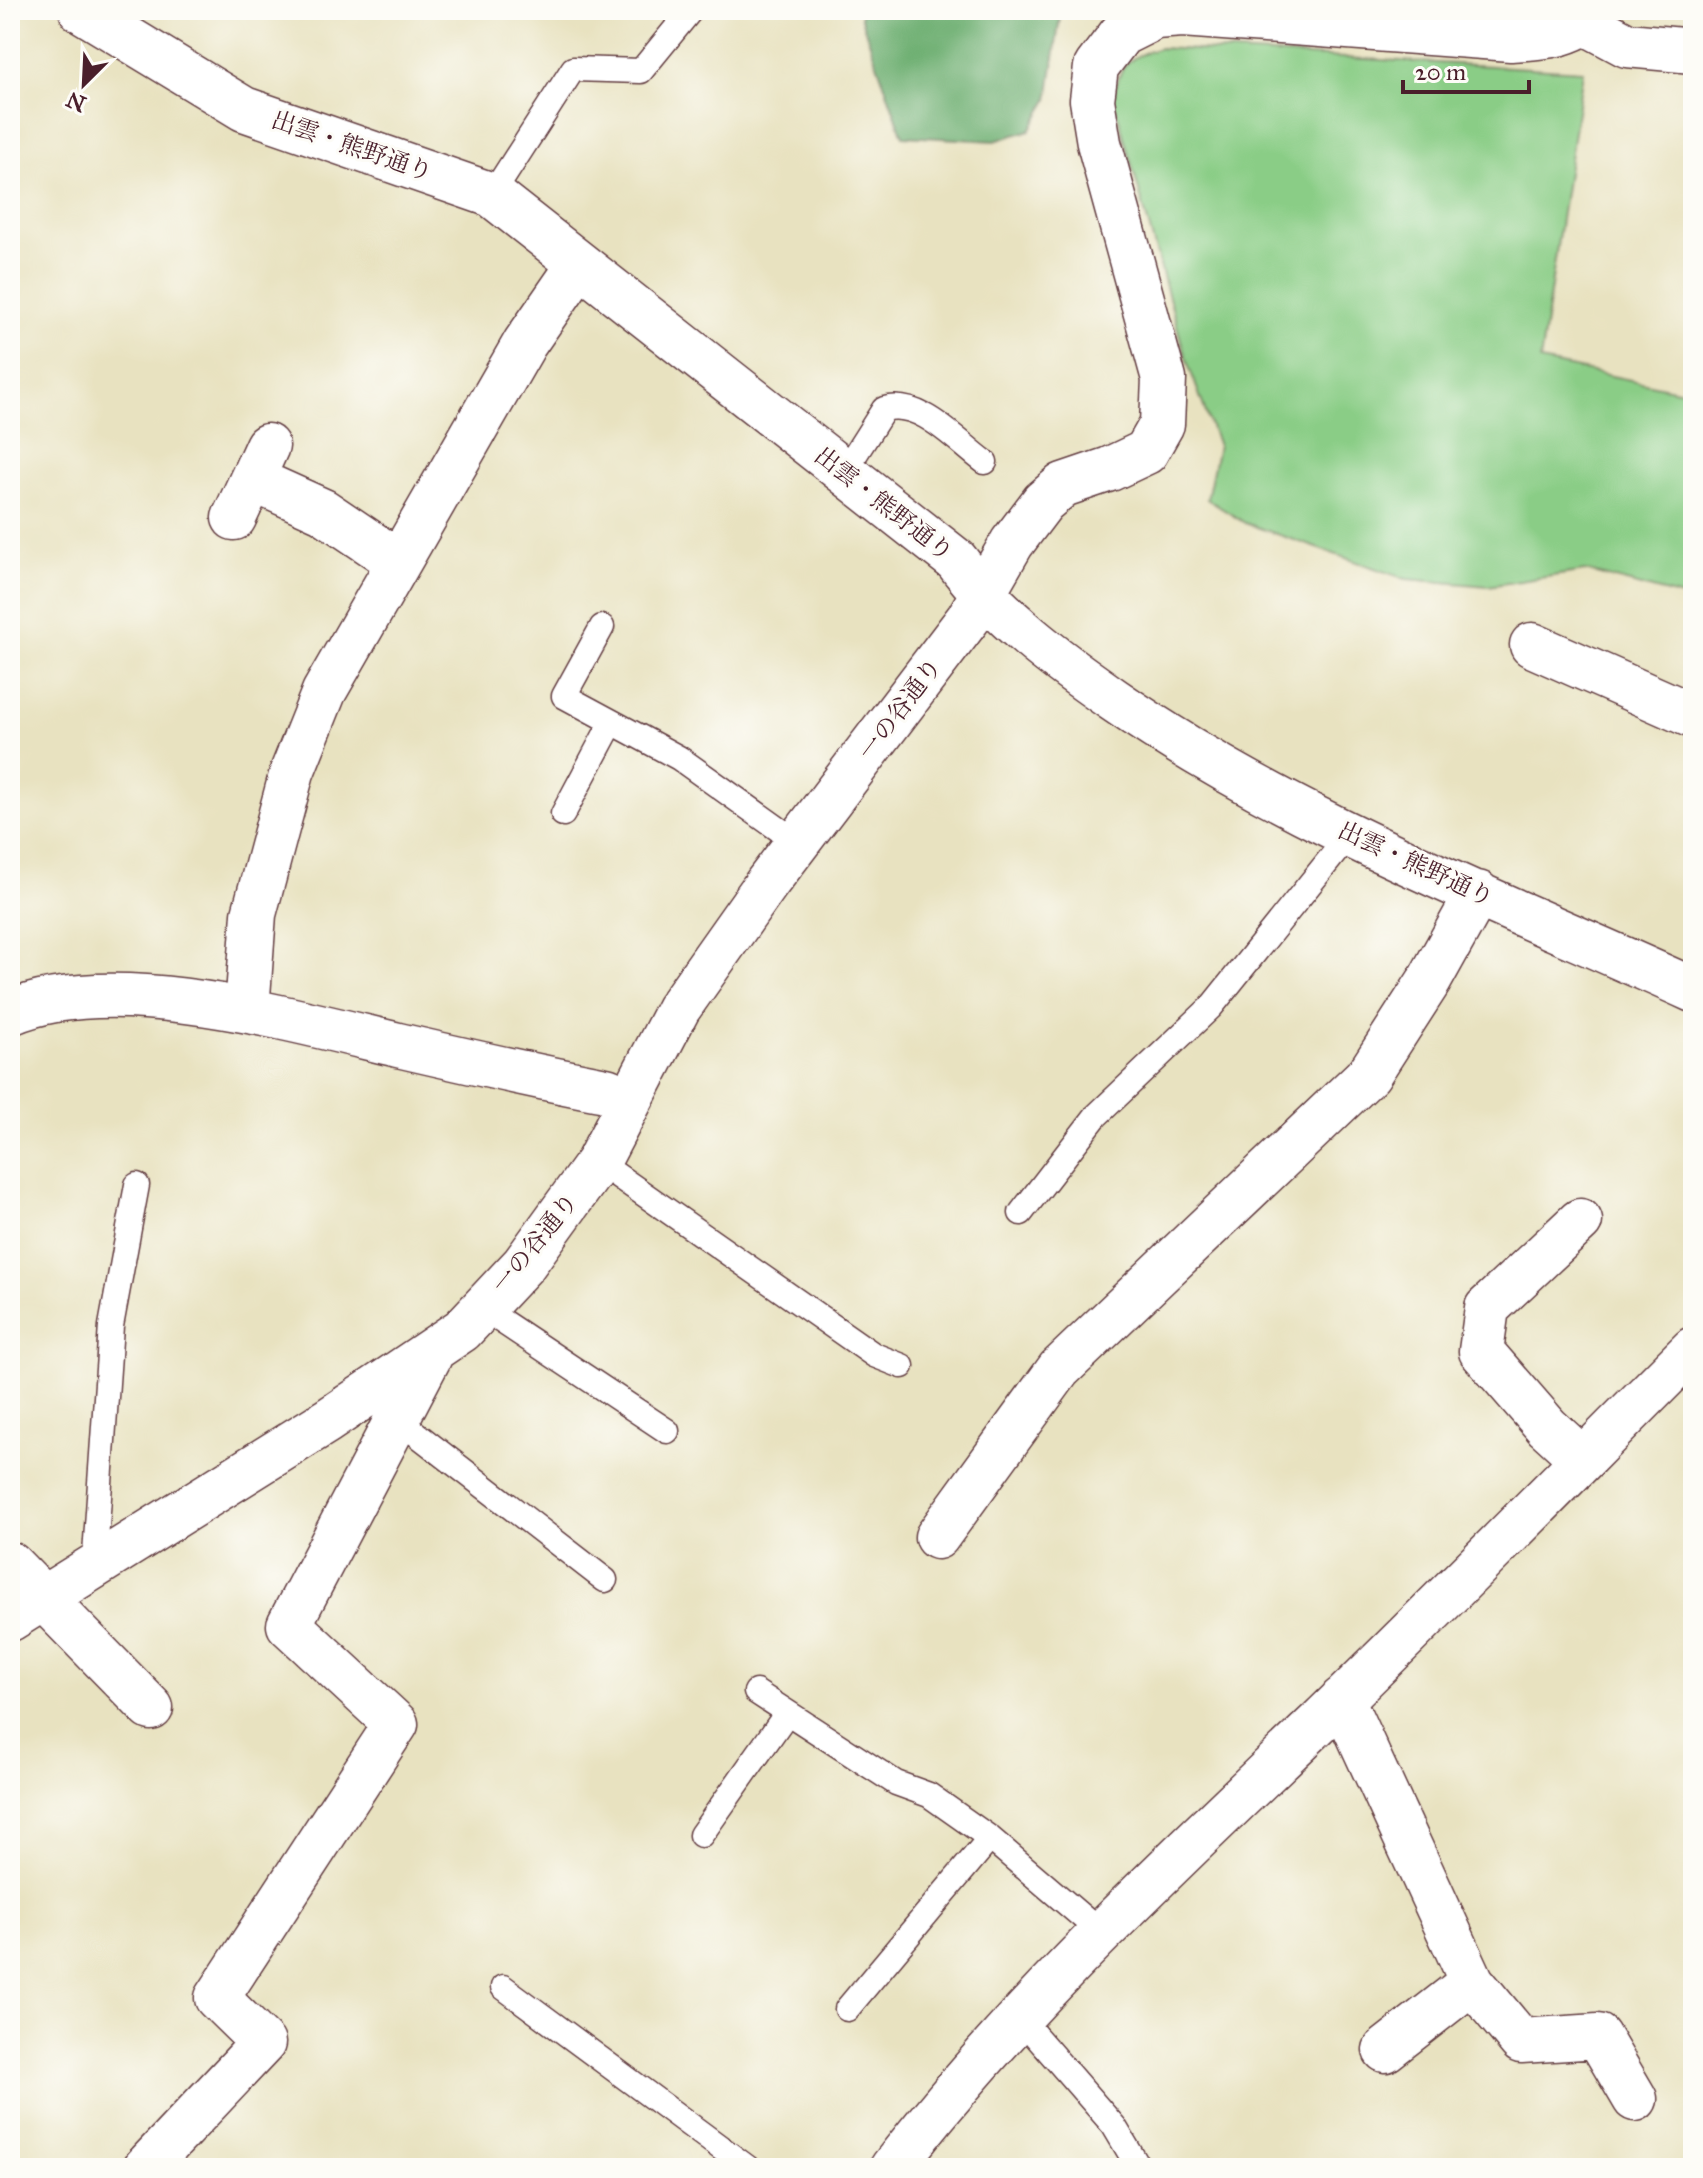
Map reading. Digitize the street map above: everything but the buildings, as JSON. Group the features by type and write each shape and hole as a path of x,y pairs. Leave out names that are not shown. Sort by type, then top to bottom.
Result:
{"street":[{"name":"出雲・熊野通り","path":"81,10 244,109 492,195 956,560 982,595 1056,660 1237,780 1693,990"},
{"name":"一の谷通り","path":"26,1610 431,1353 462,1330 524,1264 598,1162 678,1009 798,843 968,619 1012,543 1043,502 1063,485 1110,469 1146,452 1162,424 1164,379 1099,143 1092,100 1096,67 1121,34 1155,17 1182,15 1511,39 1555,36 1591,17"},
{"path":"1591,17 1627,45 1693,51"},
{"path":"247,1010 254,914 292,772 324,692 525,343 579,265"},
{"path":"251,481 323,511 397,561"},
{"path":"1532,645 1693,716"},
{"path":"937,1537 1059,1369 1369,1074 1429,981 1478,893"},
{"path":"10,1013 39,1000 69,996 176,1001 247,1010 606,1090 629,1099"},
{"path":"1580,1221 1487,1308 1481,1351 1547,1427 1582,1459"},
{"path":"892,2168 953,2088 1100,1932 1342,1699 1693,1349"},
{"path":"145,2168 263,2043 217,1998 396,1724 289,1625 431,1353"},
{"path":"10,1564 26,1610 151,1708"},
{"path":"1342,1699 1472,1982 1521,2041 1598,2036 1635,2099"},
{"path":"1385,2050 1472,1982"}],"lane":[{"path":"492,195 573,69 641,71 691,10"},
{"path":"844,472 884,409 893,406 907,406 922,415 985,462"},
{"path":"602,627 564,696 679,758 798,843"},
{"path":"563,814 612,722"},
{"path":"1021,1213 1096,1116 1211,1007 1350,834"},
{"path":"598,1162 874,1355 902,1366"},
{"path":"94,1569 111,1326 137,1185"},
{"path":"482,1308 667,1431"},
{"path":"397,1419 605,1580"},
{"path":"756,1692 896,1783 929,1795 990,1838 1100,1932"},
{"path":"701,1835 787,1713"},
{"path":"847,2009 990,1838"},
{"path":"503,1987 748,2168"},
{"path":"1021,2019 1114,2126 1139,2168"}],"green space":[{"path":"864,10 1061,10 1048,100 1030,130 995,141 903,136 860,16"},
{"path":"1160,48 1583,71 1540,361 1693,393 1693,600 1585,571 1488,586 1406,579 1245,523 1207,499 1218,446 1186,358 1113,98 1122,69 1139,55"}]}
